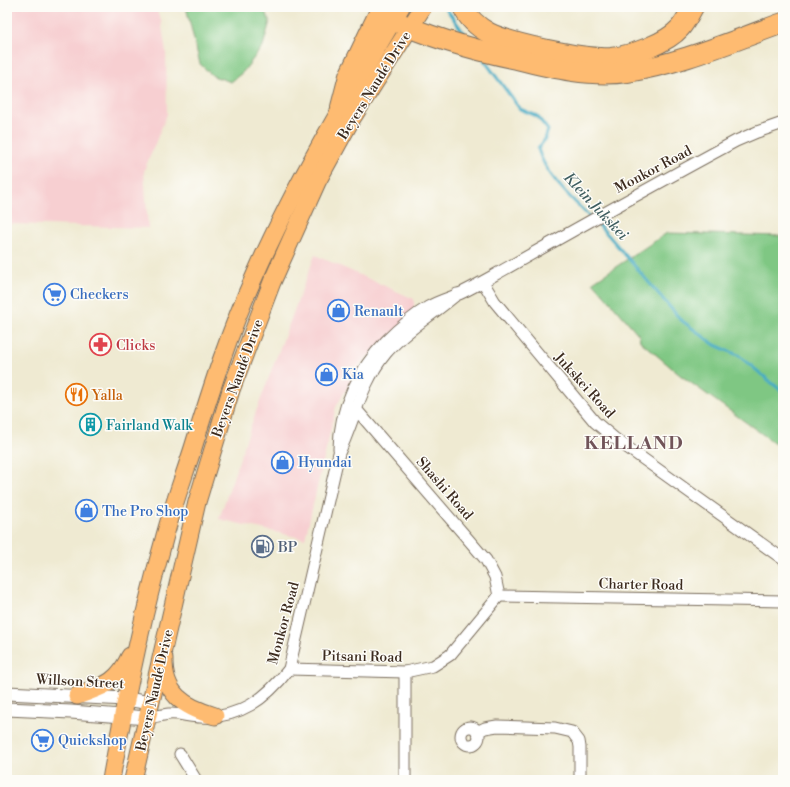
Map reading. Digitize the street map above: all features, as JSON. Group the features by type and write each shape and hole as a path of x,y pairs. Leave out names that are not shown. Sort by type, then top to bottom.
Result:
{"highway":[{"path":"463,7 476,24 489,33 564,53 611,58 636,52 666,38 679,29 693,7"},
{"path":"341,107 349,76 396,16 492,54 566,70 608,73 651,68 783,23"}],"main road":[{"name":"Beyers Naudé Drive","path":"134,780 197,502 231,390 272,282 317,182 351,120 396,16 423,7"},
{"name":"Beyers Naudé Drive","path":"111,780 122,717 149,595 163,541 212,388 255,275 306,172 341,107"},
{"path":"77,696 109,683 124,670 131,654 149,595"},
{"path":"164,646 166,673 175,695 181,702 196,710 215,716"}],"street":[{"name":"Monkor Road","path":"339,453 339,436 347,403 356,383 371,359 386,341 418,313 443,299 483,282 602,213 736,141 783,123"},
{"name":"Jukskei Road","path":"483,282 495,302 595,422 614,438 783,559"},
{"name":"Monkor Road","path":"149,711 200,717 215,716 253,705 270,692 289,669 339,453 346,437 355,408 368,381 386,353 414,328 457,294"},
{"name":"Shashi Road","path":"355,408 486,560 495,576 499,596"},
{"name":"Charter Road","path":"499,596 783,601"},
{"name":"Pitsani Road","path":"289,669 405,672 434,666 450,655 499,596"},
{"path":"405,672 406,780"},
{"name":"Willson Street","path":"7,693 126,699 149,711"},
{"path":"7,709 71,712 122,717 149,711"},
{"path":"477,732 485,728 497,726 555,728 572,732 579,741 580,747 580,780"},
{"path":"180,754 196,780"}],"shaded area":[{"path":"7,7 155,7 161,20 166,52 167,114 144,171 148,228 10,224 14,165 7,166"},
{"path":"315,255 414,299 414,315 361,363 336,407 305,539 219,519 254,417"}],"green space":[{"path":"186,7 262,7 270,21 263,46 243,72 231,82 213,76 200,64"},
{"path":"667,233 783,236 783,449 680,375 640,341 639,335 593,282"}],"waterway":[{"name":"Klein Jukskei","path":"445,7 469,40"},
{"name":"Klein Jukskei","path":"484,60 520,109 537,116 548,130 545,139 538,149 542,159 560,186 591,218"},
{"name":"Klein Jukskei","path":"595,221 681,320 715,345 738,355 783,392"}],"place":[{"name":"Checkers","path":"55,294"},
{"name":"Renault","path":"338,311"},
{"name":"Clicks","path":"100,345"},
{"name":"Kia","path":"326,374"},
{"name":"Yalla","path":"77,395"},
{"name":"Fairland Walk","path":"90,425"},
{"name":"Hyundai","path":"283,462"},
{"name":"The Pro Shop","path":"87,511"},
{"name":"BP","path":"263,547"},
{"name":"Quickshop","path":"43,740"}],"district":[{"name":"KELLAND","path":"634,443"}]}
